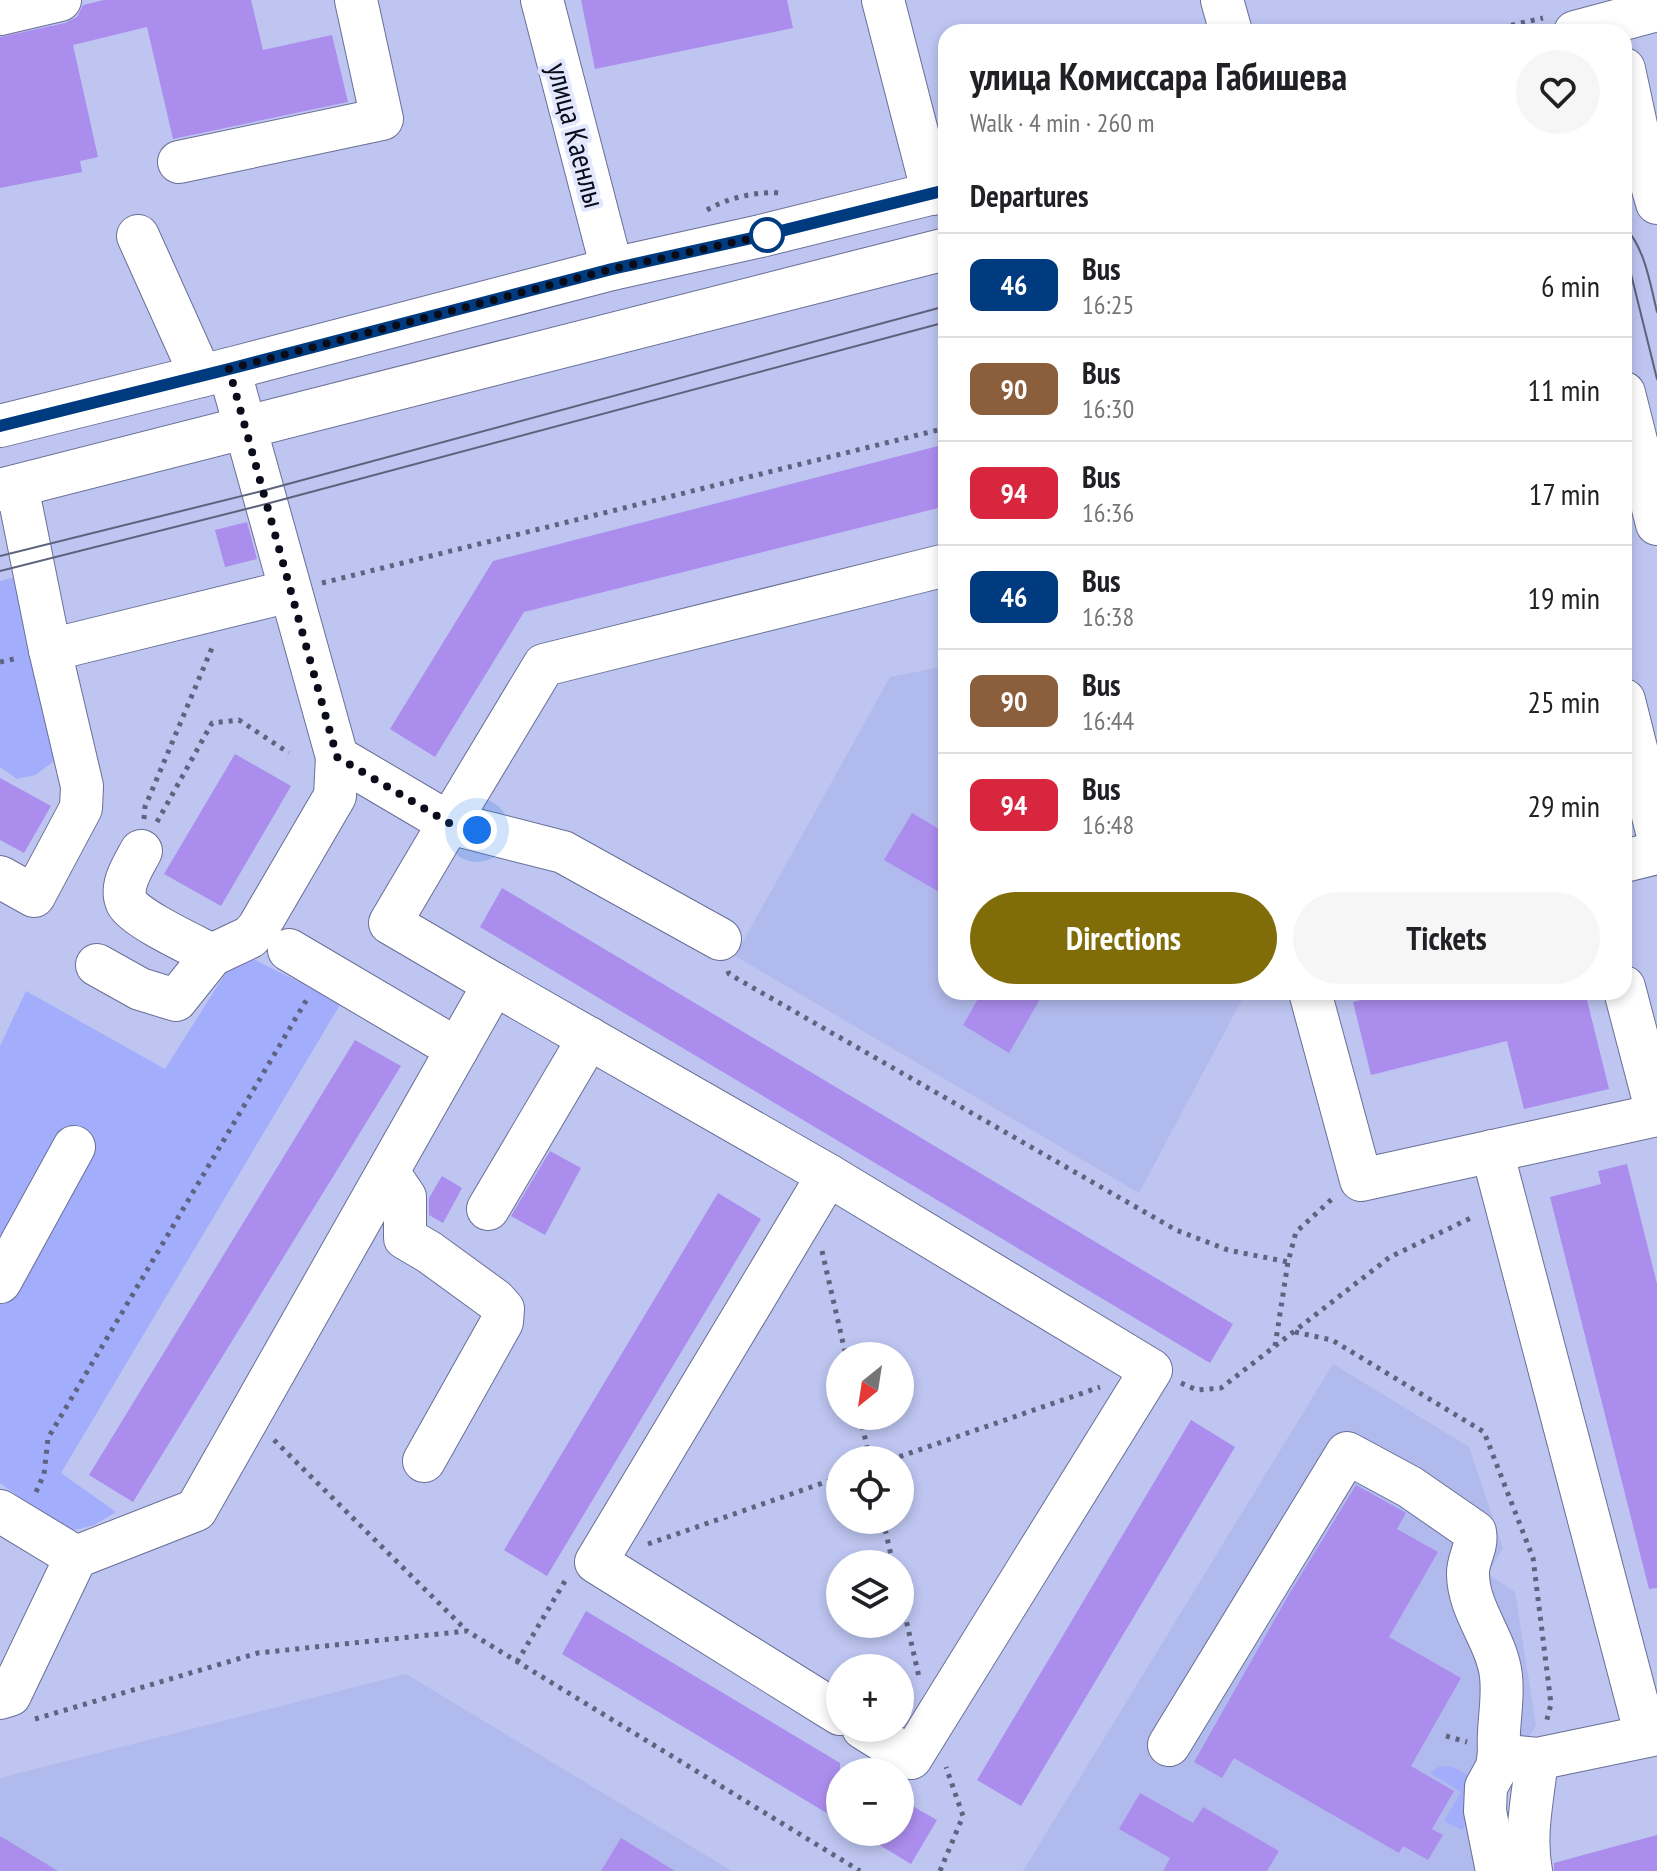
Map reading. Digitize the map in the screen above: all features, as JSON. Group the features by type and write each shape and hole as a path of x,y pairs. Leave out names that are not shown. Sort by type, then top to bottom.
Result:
{"street":[{"path":"179,162 382,119 356,0"},
{"name":"улица Каенлы","path":"542,0 612,269"},
{"path":"883,0 938,185"},
{"path":"1222,0 1229,24"},
{"path":"0,14 54,1"},
{"path":"1632,69 1657,62"},
{"path":"1632,107 1657,203"},
{"path":"0,426 612,269 938,192"},
{"path":"97,965 140,989 176,1000 212,955 250,937 258,928 335,796 337,757 244,428 138,236"},
{"path":"0,877 34,896 81,808 82,786 8,488 938,251"},
{"path":"1632,469 1635,497 1657,524"},
{"path":"885,1742 911,1758 1151,1370 820,1189 589,1038 390,923 544,665 938,567"},
{"path":"50,650 290,591"},
{"path":"1632,732 1657,832"},
{"path":"337,757 449,823 563,852 720,939"},
{"path":"141,851 126,881 126,902 132,910 154,924 212,955"},
{"path":"1632,859 1657,853"},
{"path":"289,950 457,1049"},
{"path":"15,1709 10,1695 76,1557 196,1510 494,984"},
{"path":"1312,1000 1361,1180 1657,1114 1627,1000"},
{"path":"488,1209 589,1038"},
{"path":"0,1282 74,1147"},
{"path":"1492,1151 1652,1735 1518,1756 1497,1767 1486,1787 1485,1811 1497,1871"},
{"path":"388,1172 405,1197 405,1238 429,1252 503,1309 502,1322 424,1461"},
{"path":"820,1189 596,1562 826,1705"},
{"path":"1169,1745 1347,1453 1410,1487 1475,1532 1477,1542 1468,1573 1472,1602 1496,1653 1502,1702 1497,1733 1518,1756 1529,1818 1531,1871"},
{"path":"11,1518 76,1557"}],"path":[{"path":"290,591 938,430"},
{"path":"141,851 145,807 230,606"},
{"path":"141,851 212,723 239,720 289,753"},
{"path":"720,939 729,974 1176,1230 1228,1250 1288,1262"},
{"path":"11,1518 44,1474 48,1438 324,971"},
{"path":"1274,1347 1296,1232 1331,1199 1361,1180"},
{"path":"820,1189 844,1342"},
{"path":"914,1452 1151,1370 1197,1390 1221,1388 1390,1257 1505,1201"},
{"path":"249,1416 467,1631 860,1871"},
{"path":"517,1662 565,1581 596,1562 826,1482"},
{"path":"15,1709 258,1653 467,1631"},
{"path":"910,1638 930,1726 963,1816 940,1871"}],"shaded area":[{"path":"24,575 57,759 35,775 17,779 0,767 0,581"},
{"path":"938,668 938,1000 1242,1000 1139,1193 735,956 890,677"},
{"path":"239,952 341,1003 61,1473 116,1512 94,1525 67,1532 0,1483 0,1046 26,991 165,1069"},
{"path":"1333,1364 1469,1447 1503,1548 1488,1574 1515,1592 1536,1725 1492,1801 1509,1871 1023,1871"},
{"path":"406,1674 732,1871 0,1871 0,1778"},
{"path":"1448,1766 1470,1777 1470,1817 1462,1830 1444,1821 1461,1792 1430,1773 1438,1767"}],"building":[{"path":"104,0 251,0 263,50 332,35 348,102 173,139 147,27 73,45 98,157 80,161 82,172 0,188 0,37 65,23 77,17 83,5"},
{"path":"581,0 787,0 793,28 595,69"},
{"path":"938,446 938,508 524,612 435,757 390,729 493,561"},
{"path":"247,522 257,559 225,567 215,530"},
{"path":"235,754 291,786 221,906 164,874"},
{"path":"0,778 51,806 24,853 0,840"},
{"path":"912,813 938,828 938,891 884,860"},
{"path":"502,888 1233,1324 1210,1363 480,927"},
{"path":"977,1000 1039,1000 1009,1053 963,1025"},
{"path":"1587,1000 1609,1089 1524,1109 1507,1041 1371,1075 1353,1002"},
{"path":"355,1040 401,1066 133,1502 89,1475"},
{"path":"550,1151 581,1168 545,1235 511,1216"},
{"path":"1627,1164 1657,1284 1657,1588 1649,1589 1550,1197 1601,1184 1598,1171"},
{"path":"442,1176 462,1188 443,1223 429,1215 429,1198"},
{"path":"718,1193 761,1219 547,1576 504,1550"},
{"path":"1191,1420 1235,1447 1021,1806 977,1780"},
{"path":"1356,1485 1406,1513 1397,1529 1438,1552 1389,1637 1461,1678 1411,1766 1454,1791 1432,1829 1443,1835 1428,1860 1403,1846 1399,1853 1234,1758 1222,1778 1194,1762 1288,1596"},
{"path":"586,1611 832,1758 826,1758 826,1813 562,1654"},
{"path":"1140,1793 1193,1823 1203,1807 1279,1851 1267,1871 1163,1871 1170,1858 1119,1829"},
{"path":"914,1807 937,1820 911,1864 881,1846 914,1846"},
{"path":"1657,1835 1657,1871 1554,1871 1554,1863"},
{"path":"0,1836 58,1871 0,1871"},
{"path":"621,1838 675,1871 601,1871"}],"tram line":[{"path":"1632,237 1642,255 1657,312"},
{"path":"1632,278 1657,379"},
{"path":"0,556 262,491 938,308"},
{"path":"0,571 266,504 938,324"}],"bus line":[{"name":"46","path":"0,426 612,269 938,192"}],"route":[{"path":"477,830 449,823 337,757 229,369 612,269 767,235"}]}
